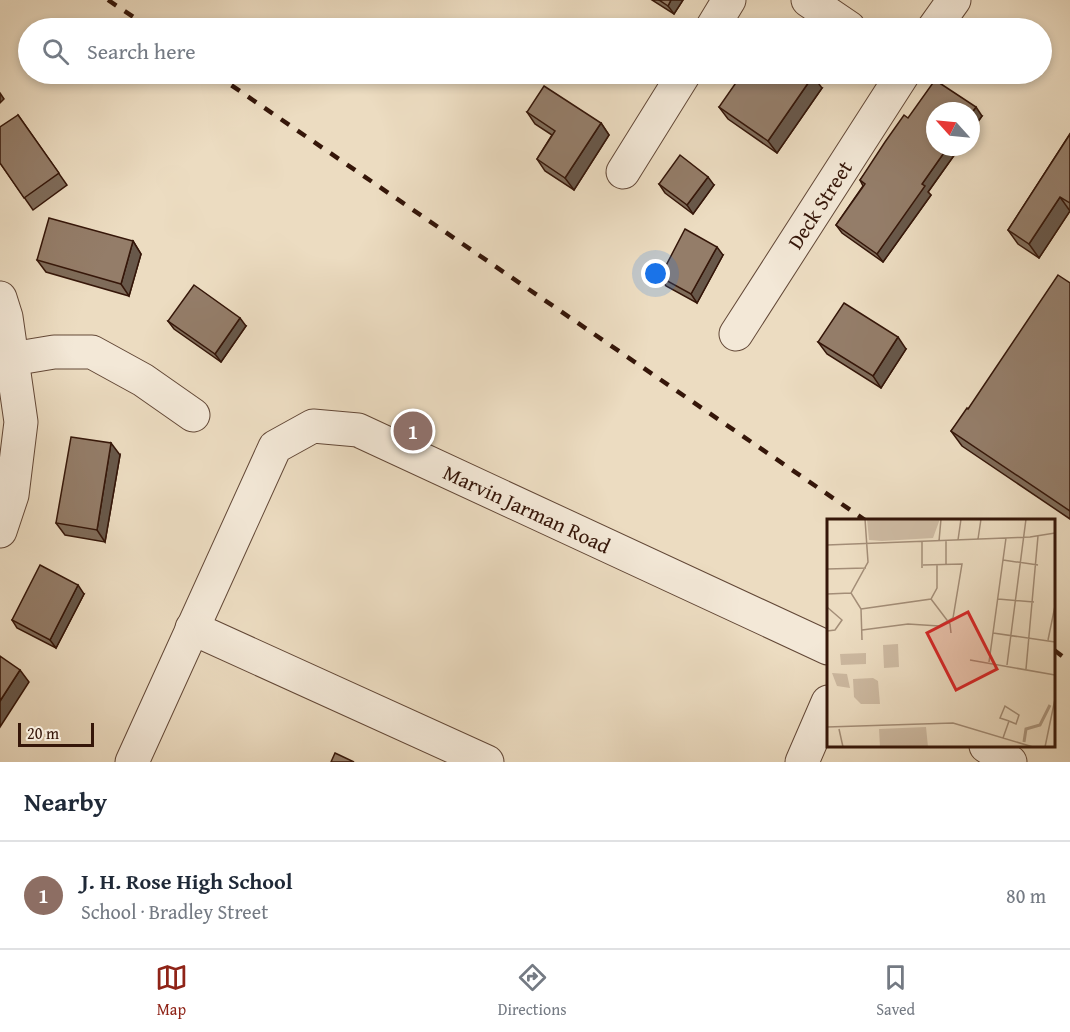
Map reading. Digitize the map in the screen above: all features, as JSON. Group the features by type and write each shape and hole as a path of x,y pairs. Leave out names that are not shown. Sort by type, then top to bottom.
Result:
{"street":[{"path":"718,18 729,0"},
{"path":"808,0 834,18"},
{"path":"941,18 954,0"},
{"path":"623,172 678,84"},
{"name":"Deck Street","path":"736,334 897,84"},
{"path":"0,298 6,317 6,360 21,422 12,495 0,531"},
{"path":"6,360 54,352 92,352 143,380 193,415"},
{"name":"Marvin Jarman Road","path":"132,762 275,447 313,426 358,430 827,648"},
{"path":"192,628 487,762"},
{"path":"802,762 827,704"},
{"path":"988,747 1010,762"}],"building":[{"path":"659,0 671,0 668,6"},
{"path":"735,84 807,84 768,141 719,107"},
{"path":"932,84 941,84 968,102 926,102 926,156 942,156 922,184 925,186 877,254 836,225 865,184 860,180 904,115 908,118"},
{"path":"544,86 601,123 565,178 537,159 555,131 527,112"},
{"path":"18,115 59,173 24,198 0,163 0,127"},
{"path":"1070,134 1070,203 1060,197 1029,244 1008,230"},
{"path":"680,155 708,177 687,205 659,184"},
{"path":"49,218 133,241 121,284 37,260"},
{"path":"685,229 717,247 691,294 660,277"},
{"path":"1058,275 1070,283 1070,511 951,431"},
{"path":"194,285 240,318 215,354 168,321"},
{"path":"844,303 898,337 873,376 818,342"},
{"path":"71,437 111,443 97,530 56,523"},
{"path":"40,565 78,585 50,640 12,620"},
{"path":"0,656 20,670 0,701"},
{"path":"335,753 354,762 331,762"}],"railway":[{"path":"108,0 135,18"},
{"path":"230,84 864,519"},
{"path":"1055,651 1070,662"}],"place":[{"name":"J. H. Rose High School","path":"413,431"}]}
